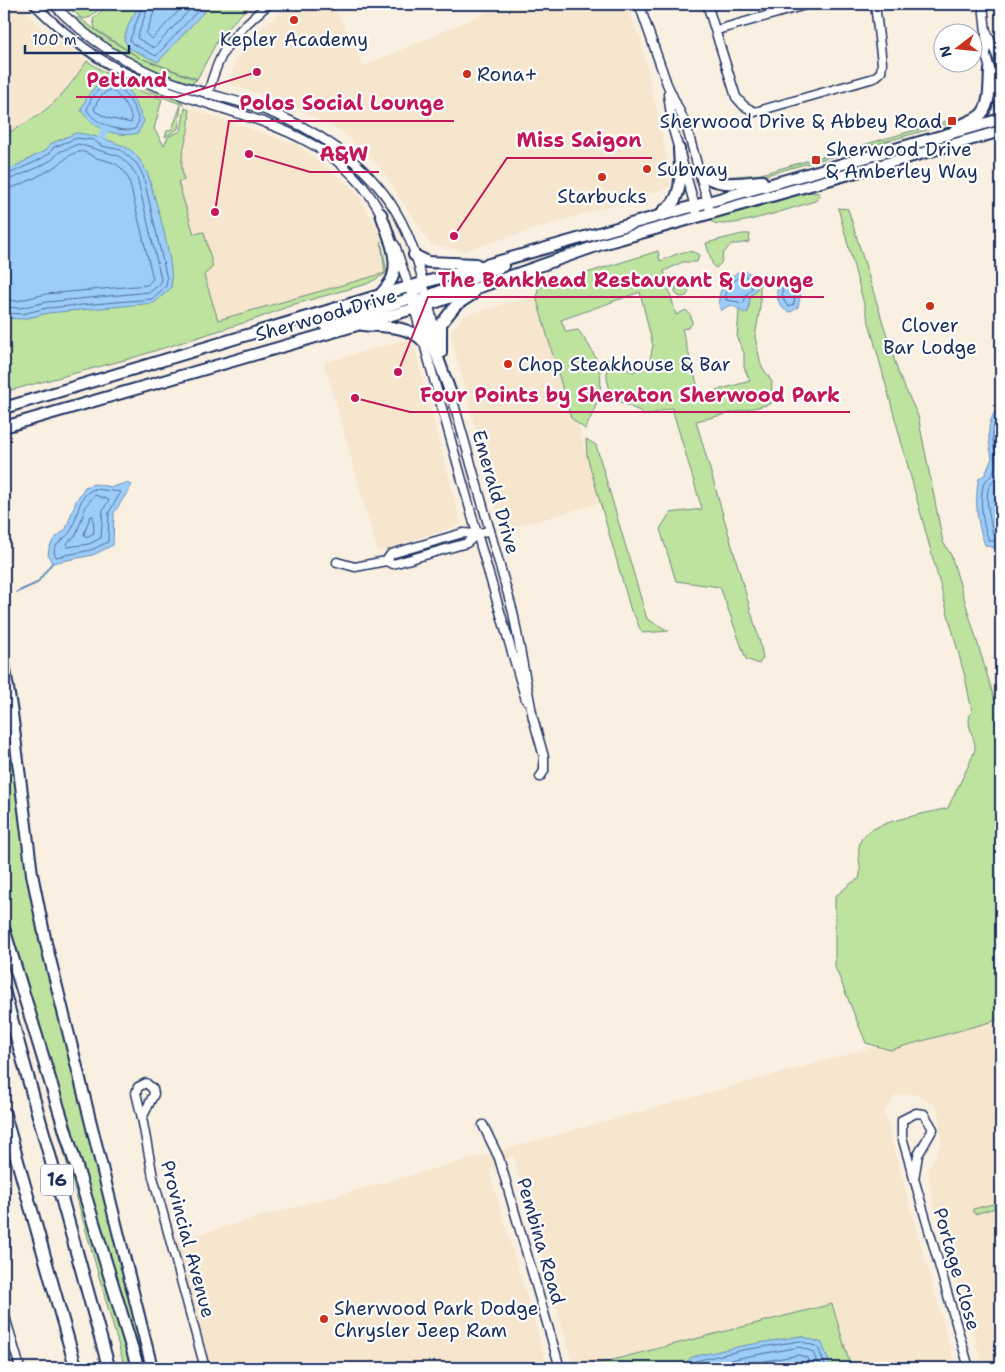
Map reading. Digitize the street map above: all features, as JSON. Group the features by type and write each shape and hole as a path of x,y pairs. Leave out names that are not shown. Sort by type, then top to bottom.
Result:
{"highway":[{"path":"4,930 138,1368"},
{"name":"16","path":"4,992 109,1368"},
{"name":"16","path":"4,1113 76,1368"}],"main road":[{"path":"953,132 962,123 978,117 984,112 990,70"},
{"name":"Sherwood Drive","path":"418,300 423,283 1001,119"},
{"name":"Sherwood Drive","path":"4,427 357,324 418,300 482,288 565,255 1001,132"},
{"path":"648,219 666,210 675,202 679,185 679,149"},
{"path":"699,172 711,181 727,183 795,177"},
{"path":"380,295 393,276 394,266 391,246 381,214"},
{"path":"414,255 428,262 489,264"},
{"path":"314,336 327,326 418,300 497,269 512,258"},
{"path":"441,353 441,324 456,305 482,288"},
{"name":"Sherwood Drive","path":"4,408 380,295 418,300"},
{"path":"418,300 451,394"},
{"path":"357,324 403,329 418,336 423,341"},
{"path":"4,432 41,416"},
{"path":"4,664 32,874 46,944 152,1368"}],"street":[{"name":"Emerald Drive","path":"34,4 77,44 120,71 248,116 312,143 346,168 361,184 381,214 441,353 513,612 533,718"},
{"name":"Emerald Drive","path":"53,4 83,33 109,52 148,72 208,94 260,108 316,133 348,156 373,180 395,210 414,255 423,283 418,300 418,322 477,534 544,757 544,771 540,777"},
{"path":"208,94 221,54 239,29 269,4"},
{"path":"639,4 667,84 686,125 711,213"},
{"path":"707,4 717,30 736,97 744,106 755,112 874,78 881,72 882,63 875,4"},
{"path":"717,30 809,4"},
{"path":"983,4 986,55 1001,108"},
{"path":"986,32 1001,66"},
{"path":"667,84 673,129 698,217"},
{"path":"337,562 355,567 386,561 393,564 467,543 477,534 490,530"},
{"name":"Portage Close","path":"914,1179 918,1156 933,1129 924,1114 916,1113 902,1120 902,1129 914,1179 969,1368"},
{"name":"Provincial Avenue","path":"142,1118 153,1177 205,1368"},
{"name":"Pembina Road","path":"483,1125 499,1158 560,1368"},
{"path":"4,1313 20,1368"}],"shaded area":[{"path":"4,4 19,4 43,30 87,61 58,101 44,113 4,135"},
{"path":"291,4 333,4 364,66 505,4 626,4 641,40 664,143 671,187 464,251 431,245 380,167 344,133 294,107 229,84 235,60 262,28"},
{"path":"184,106 298,145 356,191 381,235 385,273 218,320 178,185 172,176"},
{"path":"542,294 600,503 502,531 450,333 465,315"},
{"path":"405,340 414,345 461,524 378,553 324,362"},
{"path":"1001,1012 1001,1368 983,1368 932,1198 928,1169 941,1143 938,1108 915,1094 896,1095 884,1113 956,1368 851,1368 832,1304 581,1368 574,1368 513,1155 489,1170 548,1368 211,1368 176,1240"}],"green space":[{"path":"64,4 104,4 91,17 83,19"},
{"path":"109,4 251,4 220,36 197,79 143,59 197,80 191,83 164,75 130,58 98,38 76,19 78,17 105,37 140,58 95,29 93,19"},
{"path":"57,34 117,73 182,102 184,105 150,92 117,76 71,46"},
{"path":"87,61 127,86 162,99 154,129 164,145 169,136 181,131 185,108 189,110 182,161 184,180 178,182 194,234 204,232 213,267 204,275 218,320 385,273 381,241 387,273 367,284 295,304 256,319 132,358 4,392 4,135 32,120 52,105"},
{"path":"181,105 178,129 165,137 167,131 172,129"},
{"path":"947,121 948,124 766,175 737,179 721,177 761,174"},
{"path":"810,192 819,193 820,197 815,201 777,213 744,221 718,224 711,221 714,216"},
{"path":"838,208 848,209 899,375 918,416 943,542 951,555 995,701 1001,706 1001,1019 890,1050 866,1043 835,967 835,896 859,879 859,845 866,833 887,823 948,808 974,752 975,743 969,725 972,711 965,677"},
{"path":"742,234 750,234 749,242 730,245 723,254 721,263 716,268 713,266 706,243"},
{"path":"658,251 660,261 685,252 699,255 697,262 683,262 664,271 676,315 686,310 691,316 692,324 688,328 682,329 700,395 750,381 744,367 744,353 737,338 739,310 748,312 750,297 757,288 754,279 760,283 760,308 755,337 761,365 772,382 771,404 696,421 760,643 763,658 759,664 746,659 720,587 676,581 660,529 670,513 702,509 672,408 648,415 612,398 607,379 607,359 633,372 649,363 653,346 640,292 561,320 566,332 578,330 588,343 599,367 600,389 585,429 571,418 537,300 538,288"},
{"path":"682,283 687,285 689,290 687,295 682,297 677,295 675,290 677,285"},
{"path":"586,439 596,445 647,619 669,631 643,633 631,611 587,456"},
{"path":"4,695 28,874 48,973 147,1368 144,1368 4,907"},
{"path":"21,1001 134,1368 125,1368"},
{"path":"993,1204 995,1208 975,1214 973,1212 973,1209"},
{"path":"832,1304 851,1368 655,1368 654,1366 644,1368 581,1368"}],"water":[{"path":"140,4 211,4 158,62 129,48 124,40 129,23"},
{"path":"113,78 127,86 144,121 138,133 122,134 105,130 91,122 81,110 86,99 97,85"},
{"path":"76,133 122,145 133,152 144,166 168,248 171,288 154,303 48,313 24,319 4,318 4,172 46,150 50,144"},
{"path":"742,270 751,274 757,288 750,297 748,312 744,313 730,306 721,311 719,305 720,292 731,277"},
{"path":"786,278 796,278 801,292 798,307 791,312 780,305 777,296 779,282"},
{"path":"1001,401 1001,546 994,548 985,545 982,537 977,512 977,495 979,478 985,475 992,458 989,429"},
{"path":"126,483 132,485 114,513 113,545 93,555 52,563 48,555 49,548 54,539 66,529 76,501 85,487 94,484 112,487"},
{"path":"801,1336 822,1343 831,1368 680,1368 692,1357"}],"waterway":[{"path":"101,140 105,129"},
{"path":"17,592 37,583 52,563"}],"place":[{"name":"Kepler Academy","path":"294,20"},
{"name":"Petland","path":"257,72"},
{"name":"Rona+","path":"467,74"},
{"name":"Sherwood Drive & Abbey Road","path":"952,121"},
{"name":"A&W","path":"249,154"},
{"name":"Sherwood Drive & Amberley Way","path":"816,160"},
{"name":"Subway","path":"647,169"},
{"name":"Starbucks","path":"602,177"},
{"name":"Polos Social Lounge","path":"215,212"},
{"name":"Miss Saigon","path":"454,236"},
{"name":"Clover Bar Lodge","path":"930,306"},
{"name":"Chop Steakhouse & Bar","path":"508,364"},
{"name":"The Bankhead Restaurant & Lounge","path":"398,372"},
{"name":"Four Points by Sheraton Sherwood Park","path":"355,398"},
{"name":"Sherwood Park Dodge Chrysler Jeep Ram","path":"324,1319"}]}
